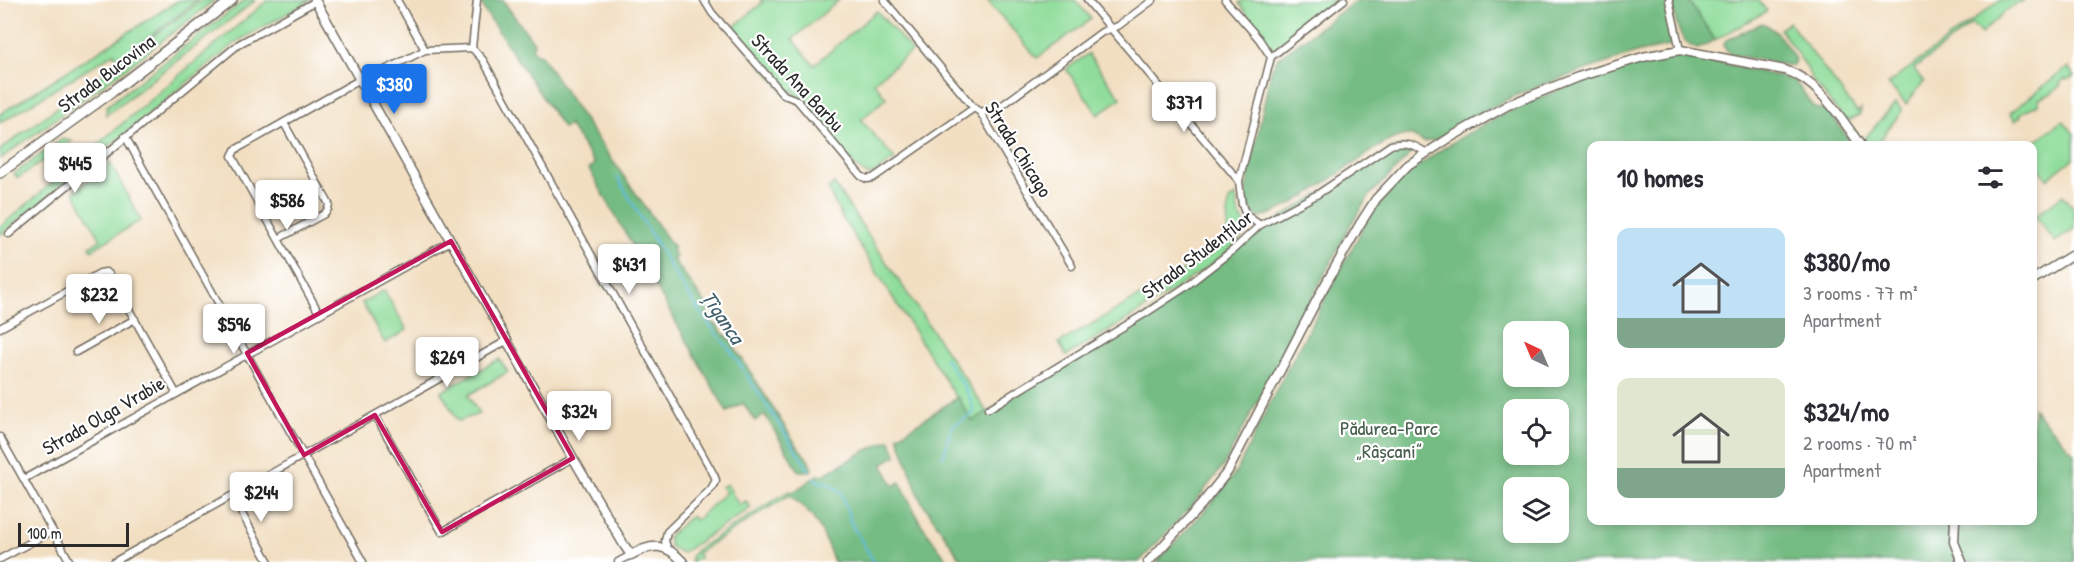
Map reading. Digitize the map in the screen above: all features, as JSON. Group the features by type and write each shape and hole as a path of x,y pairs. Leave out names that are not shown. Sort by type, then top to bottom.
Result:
{"main road":[{"name":"Strada Bucovina","path":"0,173 112,92 232,0"},
{"path":"316,1 573,458 631,555 649,546 656,546 668,550 683,562"},
{"path":"1148,562 1201,505 1228,471 1321,292 1376,199 1408,165 1427,153 1508,105 1552,87 1623,62 1661,52 1680,50 1785,70 1800,76 1816,87 1856,141"},
{"path":"2037,277 2074,254"},
{"path":"1955,525 1954,542 1962,562"}],"street":[{"path":"397,0 425,50"},
{"path":"477,0 472,48 483,60 716,480 711,489 667,532 664,541 668,550"},
{"name":"Strada Ana Barbu","path":"704,0 712,13 784,95 797,100 861,176 867,179 873,178 977,110"},
{"name":"Strada Chicago","path":"884,0 977,110 1072,266"},
{"path":"1087,0 1239,181"},
{"path":"977,110 994,109 1004,104 1102,32 1118,26 1153,0"},
{"path":"1225,0 1271,57"},
{"path":"1260,225 1246,215 1239,181 1271,57 1344,0"},
{"path":"1669,0 1680,50"},
{"path":"9,234 239,44 316,1"},
{"path":"319,313 232,156 235,150 360,81 425,50 472,48"},
{"path":"278,239 324,214 329,204 284,123"},
{"path":"125,136 363,562"},
{"name":"Strada Studenților","path":"988,409 1146,313 1184,288 1233,250 1260,225 1318,194 1391,144 1402,142 1413,144 1427,153"},
{"name":"Strada Olga Vrabie","path":"24,479 450,240"},
{"path":"0,328 102,272 110,274 176,393"},
{"path":"76,352 135,318"},
{"path":"114,562 508,340"},
{"path":"375,415 442,532 573,458"},
{"path":"0,437 70,562"},
{"path":"232,496 269,562"},
{"path":"0,559 52,531"},
{"path":"618,562 631,555"}],"highlighted area":[{"path":"451,241 573,458 442,532 375,415 304,455 247,353"}],"green space":[{"path":"179,0 198,0 119,60 114,53 0,123 0,114"},
{"path":"202,0 215,0 128,67 0,159 0,150"},
{"path":"245,0 256,0 106,115 107,106"},
{"path":"268,0 311,0 238,41 0,235 0,227"},
{"path":"481,0 503,0 530,37 536,54 541,55 674,248 672,250 676,257 673,259 710,310 706,313 714,325 716,324 725,336 727,335 795,443 810,462 811,471 799,471 765,415 755,421 743,403 727,412 589,169 595,164 569,125 563,128 484,10"},
{"path":"760,0 839,0 793,39 814,65 877,11 912,51 874,82 886,98 861,120 895,159 873,174 867,175 856,167 792,90 787,93 783,91 731,29 762,3"},
{"path":"987,0 1075,0 1091,19 1037,58"},
{"path":"1243,0 1340,0 1276,48 1269,47 1239,3"},
{"path":"1357,0 1666,0 1675,36 1674,45 1639,52 1514,96 1436,140 1424,142 1410,135 1396,138 1375,149 1297,201 1259,218 1249,206 1246,190 1271,70 1278,58"},
{"path":"1671,0 1688,0 1715,40 1698,49 1686,42 1678,29"},
{"path":"1688,0 1758,0 1767,11 1715,40"},
{"path":"2000,0 2025,0 2008,9 1981,34 1972,24 1914,69 1924,82 1906,104 1888,84"},
{"path":"1789,22 1857,112 1861,109 1860,114 1851,120 1844,119 1811,78 1806,66 1780,29"},
{"path":"1762,23 1773,29 1781,38 1795,59 1794,64 1791,66 1730,54 1723,46 1726,40"},
{"path":"1088,54 1121,98 1098,115 1066,69"},
{"name":"Pădurea-Parc „Râșcani”","path":"1665,56 1703,59 1794,80 1815,108 1829,112 1850,141 1587,141 1587,525 2037,525 2037,413 2074,453 2074,562 1157,562 1210,505 1236,472 1280,383 1363,228 1378,205 1397,184 1455,141 1488,122 1595,76"},
{"path":"2068,67 2074,76 2065,79 2050,94 2039,99 2038,104 2020,114 2021,116 2015,121 2010,113"},
{"path":"1896,103 1902,111 1879,141 1864,141"},
{"path":"2063,120 2074,134 2074,158 2047,179 2037,165 2036,141"},
{"path":"62,139 72,141 18,178 14,174"},
{"path":"1397,147 1406,147 1413,152 1370,195 1351,224 1224,465 1195,502 1139,562 963,562 920,499 898,436 958,397 972,421 1106,341 1179,294 1264,228"},
{"path":"110,163 141,220 92,250 90,246 101,240 74,192"},
{"path":"834,184 987,412 972,422 841,216 828,189"},
{"path":"2063,195 2074,209 2074,229 2055,242 2037,219 2037,214"},
{"path":"1236,196 1238,212 1246,228 1238,242 1220,258 1165,296 1066,356 1059,343 1226,244 1229,200"},
{"path":"384,290 407,330 385,343 362,303"},
{"path":"499,359 508,372 468,395 479,414 458,421 441,392"},
{"path":"890,440 897,455 882,464 894,486 900,482 921,524 949,562 834,562 818,524 789,495 818,475 823,475 865,451"},
{"path":"727,484 739,505 746,501 751,508 682,553 670,547 668,536 691,516 696,520 726,492 721,487"},
{"path":"789,491 794,492 697,553 700,558 690,562 696,550"}],"waterway":[{"name":"Țîganca","path":"617,177 699,311 731,351 809,470"},
{"path":"943,457 952,426 973,414 967,392 945,358"},
{"name":"Țîganca","path":"814,478 819,482 828,483 841,492 852,525 874,562"}]}
